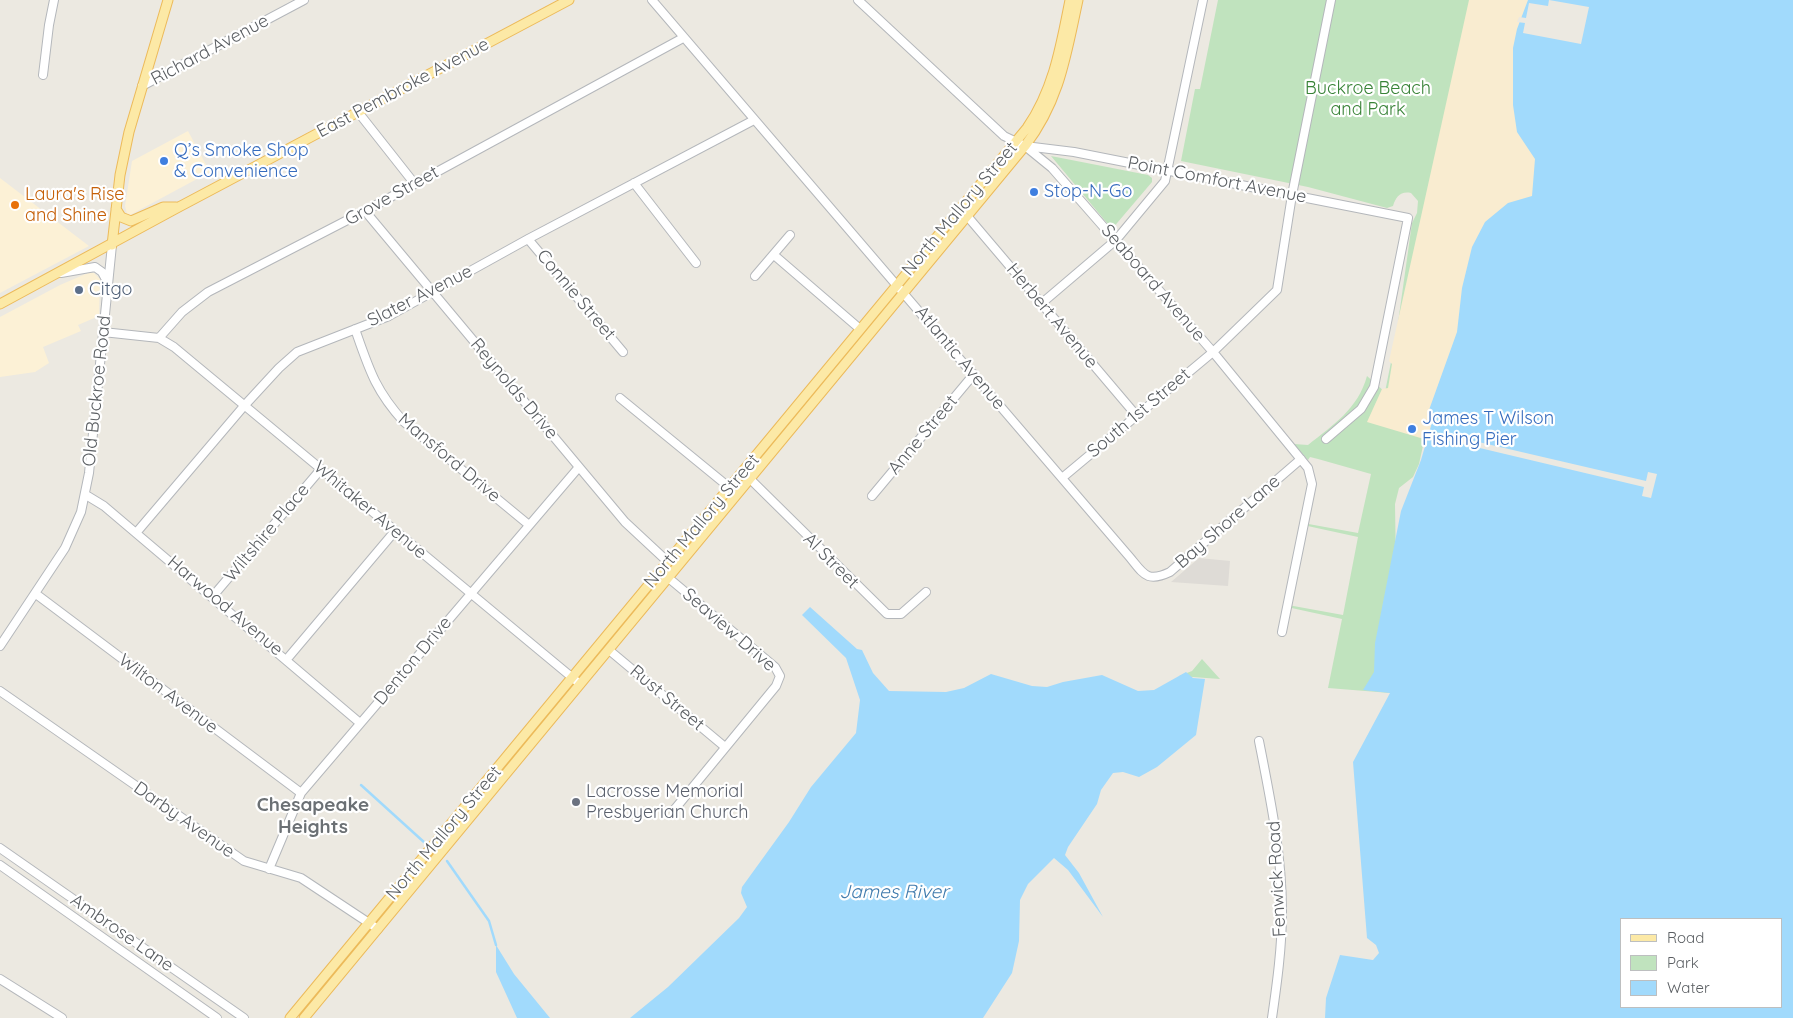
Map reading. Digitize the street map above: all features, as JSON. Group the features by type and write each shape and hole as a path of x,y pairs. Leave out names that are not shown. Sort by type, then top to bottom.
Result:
{"main road":[{"name":"Old Buckroe Road","path":"112,245 116,208 129,132 168,0"},
{"name":"East Pembroke Avenue","path":"0,304 569,0"},
{"name":"North Mallory Street","path":"290,1018 730,488 1033,119 1055,69 1070,0"},
{"name":"North Mallory Street","path":"304,1018 1025,146 1046,116 1060,80 1078,0"},
{"path":"116,208 121,217 131,221 163,207 178,208"}],"street":[{"path":"44,75 48,25 54,0"},
{"name":"Richard Avenue","path":"142,86 304,0"},
{"name":"Atlantic Avenue","path":"652,0 1133,561 1152,578"},
{"name":"Seaboard Avenue","path":"858,0 1004,136 1014,143 1025,146 1052,168 1212,352 1310,471 1312,484 1282,632"},
{"path":"1042,304 1116,240 1165,181 1203,0"},
{"name":"South 1st Street","path":"1062,478 1212,352 1277,290 1292,195 1331,0"},
{"name":"Grove Street","path":"158,338 182,312 208,292 365,211 683,38"},
{"path":"358,112 414,183"},
{"name":"Slater Avenue","path":"136,533 244,406 279,368 297,352 389,316 528,238 754,120"},
{"name":"Point Comfort Avenue","path":"1025,146 1051,148 1408,218 1374,387 1361,408 1326,440"},
{"path":"634,183 696,263"},
{"name":"Reynolds Drive","path":"365,211 625,522 668,562"},
{"name":"Herbert Avenue","path":"968,217 1136,415"},
{"path":"756,276 790,235"},
{"name":"Connie Street","path":"528,238 623,352"},
{"name":"Old Buckroe Road","path":"0,646 36,594 71,538 86,495 112,245"},
{"path":"774,255 860,329"},
{"path":"59,273 95,267 102,272 108,283"},
{"name":"Mansford Drive","path":"354,329 374,384 404,422 529,525"},
{"path":"103,332 158,338"},
{"name":"Whitaker Avenue","path":"158,338 174,347 580,684"},
{"name":"Anne Street","path":"872,496 974,374"},
{"path":"620,398 730,488"},
{"name":"Bay Shore Lane","path":"1152,578 1170,572 1301,460"},
{"name":"Denton Drive","path":"269,869 282,834 301,793 579,467"},
{"name":"Wiltshire Place","path":"213,596 321,469"},
{"name":"Al Street","path":"743,472 887,614 900,614 926,592"},
{"name":"Harwood Avenue","path":"86,495 100,502 213,596 360,723"},
{"path":"287,659 396,531"},
{"name":"Seaview Drive","path":"660,571 779,671 780,676 776,686 674,810"},
{"name":"Wilton Avenue","path":"36,594 301,793"},
{"name":"Rust Street","path":"608,650 725,747"},
{"name":"Darby Avenue","path":"0,691 244,861 301,878 378,929"},
{"name":"Fenwick Road","path":"1259,741 1274,821 1282,911 1280,955 1272,1018"},
{"name":"Ambrose Lane","path":"0,848 244,1018"},
{"name":"Ambrose Lane","path":"0,865 217,1018"},
{"path":"0,979 62,1018"}],"shaded area":[{"path":"188,131 210,172 130,215 127,214 125,206 132,161"},
{"path":"0,178 89,246 0,293"},
{"path":"88,273 94,273 100,279 99,316 78,325 81,331 43,347 49,363 35,372 0,377 0,317 60,285"},
{"path":"1199,558 1230,561 1228,586 1171,582"}],"green space":[{"name":"Buckroe Beach and Park","path":"1218,0 1550,0 1426,432 1419,464 1413,477 1399,488 1395,504 1396,569 1390,693 1328,688 1342,619 1287,607 1288,605 1343,615 1358,537 1303,525 1303,523 1358,533 1371,474 1310,457 1308,460 1294,444 1308,445 1344,415 1358,398 1367,376 1385,392 1396,337 1412,223 1417,213 1418,201 1411,193 1404,193 1397,197 1393,206 1387,208 1308,187 1181,161 1195,89 1200,89"},
{"path":"1051,156 1148,175 1152,178 1152,182 1112,229"},
{"path":"1202,659 1220,679 1179,676 1192,671"}],"sand":[{"path":"1469,0 1592,0 1593,13 1454,448 1367,422 1382,389 1388,388 1392,364 1389,361"}],"water":[{"path":"1528,0 1793,0 1793,1018 1325,1018 1326,998 1340,955 1373,960 1379,953 1376,945 1367,938 1353,762 1390,693 1363,690 1374,672 1375,643 1401,511 1421,460 1433,419 1429,410 1457,332 1462,288 1472,247 1485,222 1508,203 1532,196 1535,159 1517,132 1513,105 1513,48 1517,29"},
{"name":"James River","path":"810,607 857,649 862,650 873,673 889,691 946,692 964,688 991,674 1032,686 1047,687 1102,675 1138,691 1154,690 1186,672 1193,678 1205,679 1196,735 1157,767 1139,777 1123,772 1113,773 1101,790 1097,804 1068,847 1065,855 1079,873 1103,917 1068,870 1054,858 1028,884 1020,900 1019,941 1012,973 983,1018 630,1018 668,987 739,918 747,907 741,893 742,887 789,822 811,787 856,733 860,700 846,658 802,615"},
{"path":"496,945 514,974 550,1018 517,1018 496,972"}],"pier":[{"path":"1549,0 1589,7 1581,44 1523,33 1525,23 1517,22 1519,17 1526,18 1529,3 1548,6"},
{"path":"1427,430 1646,481 1648,472 1657,474 1651,498 1642,496 1644,487 1425,435"}],"waterway":[{"path":"361,785 425,843"},
{"path":"447,861 489,921 496,945"}],"place":[{"name":"Q’s Smoke Shop & Convenience","path":"164,161"},
{"name":"Stop-N-Go","path":"1034,192"},
{"name":"Laura's Rise and Shine","path":"15,205"},
{"name":"Citgo","path":"79,290"},
{"name":"James T Wilson Fishing Pier","path":"1412,429"},
{"name":"Lacrosse Memorial Presbyerian Church","path":"576,802"}],"district":[{"name":"Chesapeake Heights","path":"313,816"}]}
